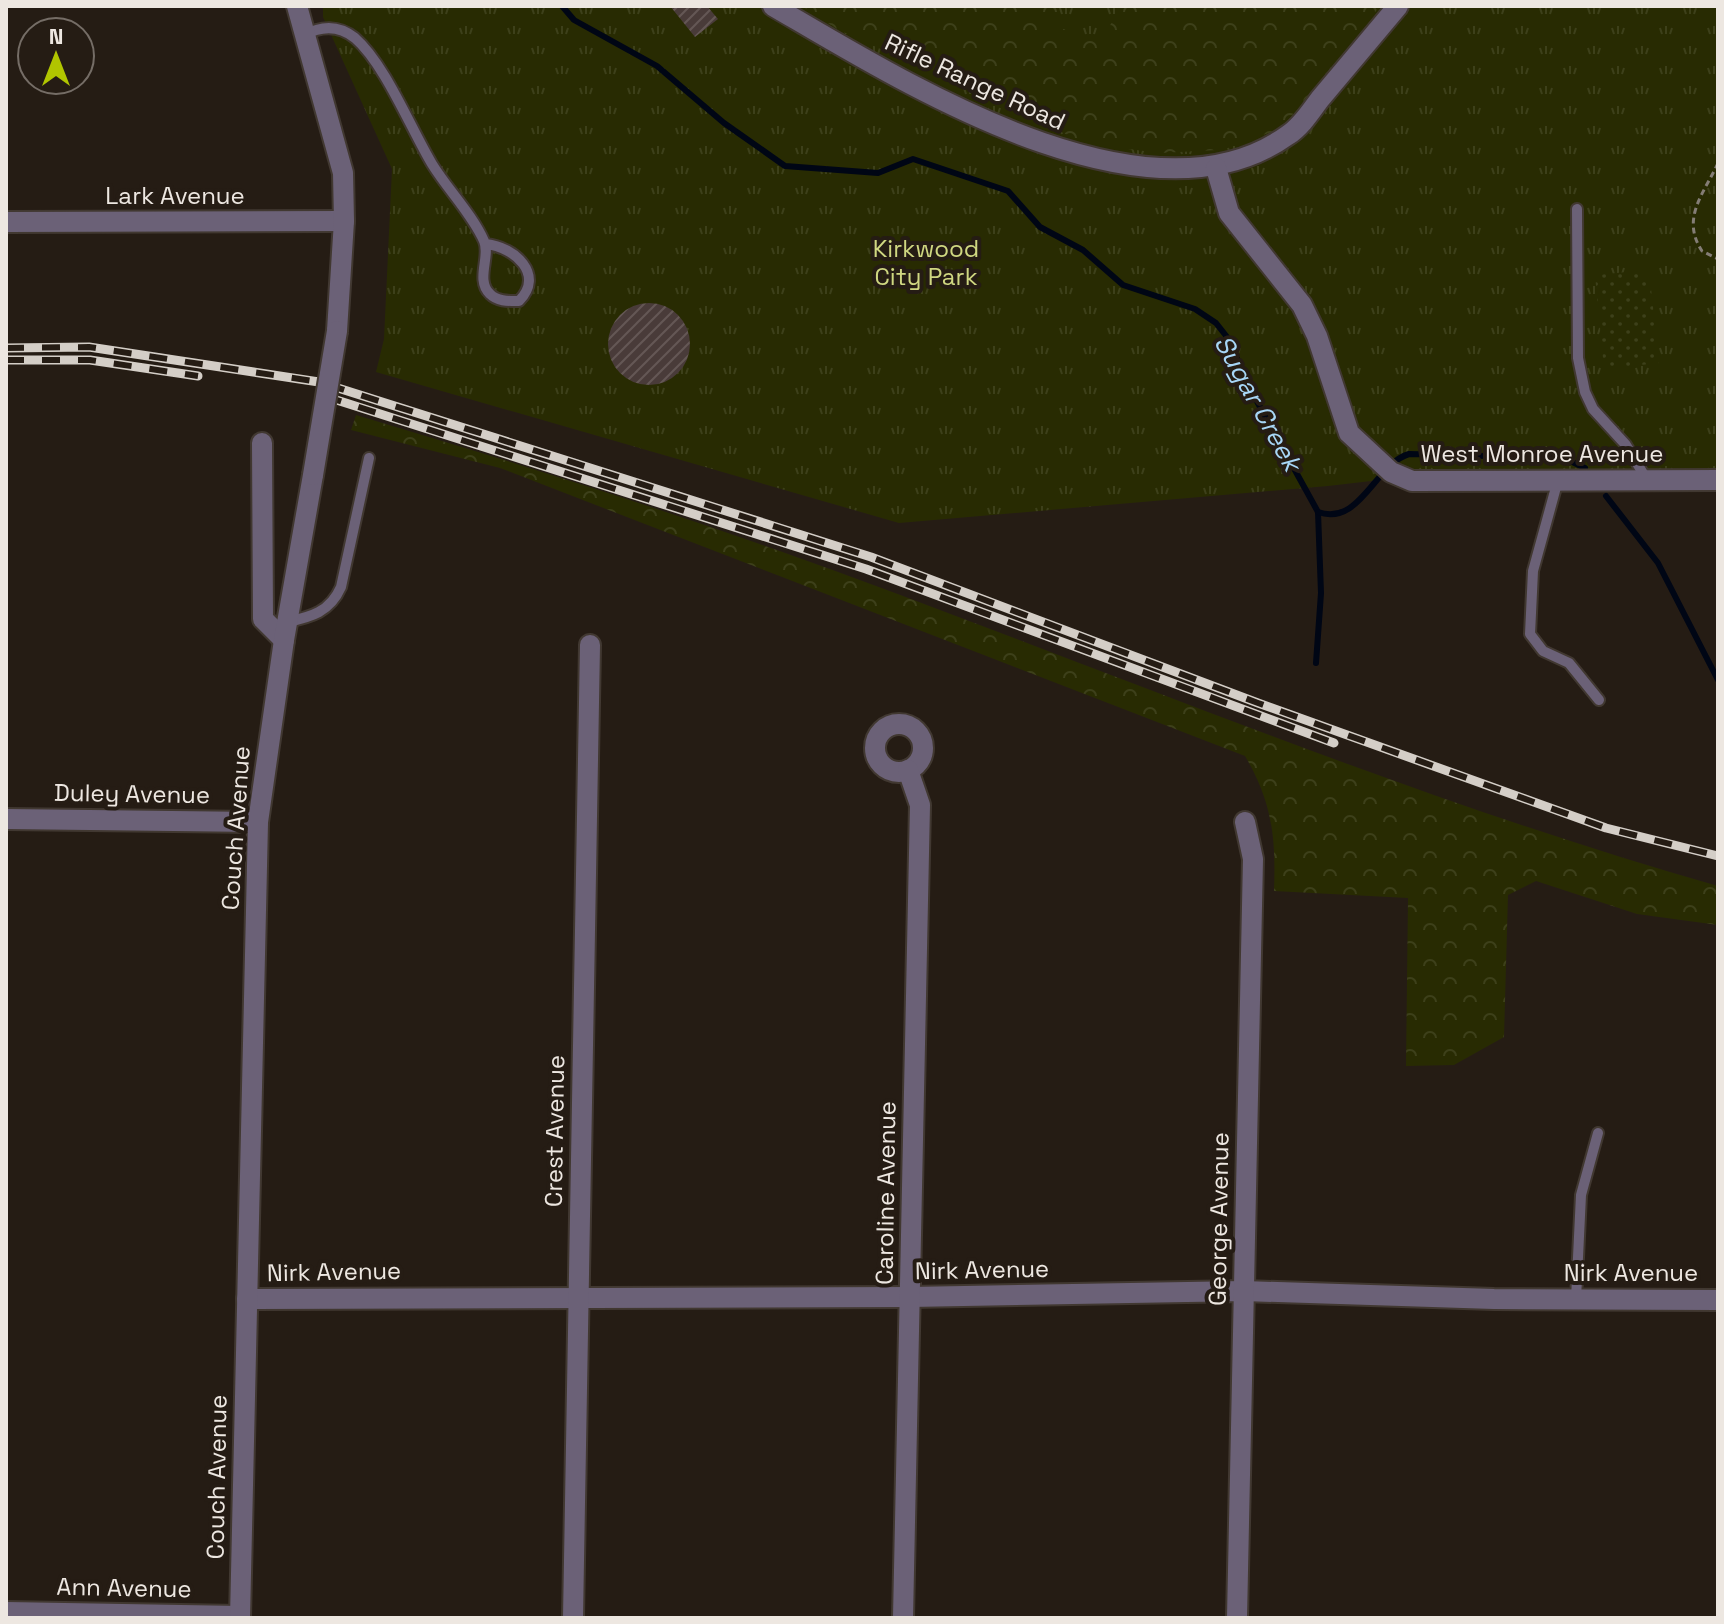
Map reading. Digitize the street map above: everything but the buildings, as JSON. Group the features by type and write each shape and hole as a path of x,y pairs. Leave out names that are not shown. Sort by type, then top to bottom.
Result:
{"street":[{"name":"Couch Avenue","path":"240,1617 258,822 285,631 337,331 344,221 343,173 297,6"},
{"name":"Rifle Range Road","path":"773,6 884,71 1052,149 1164,168 1216,168 1255,155 1291,134 1398,6"},
{"name":"West Monroe Avenue","path":"1216,168 1229,213 1302,305 1317,336 1349,433 1391,472 1412,481 1718,480"},
{"name":"Lark Avenue","path":"6,222 344,221"},
{"path":"262,443 263,619 285,631"},
{"name":"Crest Avenue","path":"573,1618 590,645"},
{"name":"Caroline Avenue","path":"903,1618 920,805 908,770"},
{"name":"Duley Avenue","path":"6,819 258,822"},
{"name":"George Avenue","path":"1237,1618 1253,859 1245,822"},
{"name":"Nirk Avenue","path":"247,1299 910,1297 1244,1291 1718,1300"},
{"name":"Ann Avenue","path":"6,1612 240,1617"}],"lane":[{"path":"304,35 318,28 339,29 356,39 388,84 433,166 486,244 485,287 490,295 505,302 519,301 528,293 530,281 527,267 514,253 486,244"},
{"path":"1577,209 1578,358 1585,392 1593,409 1626,445 1647,480"},
{"path":"285,631 334,602 341,587 369,458"},
{"path":"1558,480 1533,571 1530,634 1543,651 1569,663 1599,700"},
{"path":"1576,1299 1581,1195 1598,1133"}],"path":[{"path":"1718,163 1698,196 1693,222 1702,251 1718,259"}],"green space":[{"name":"Kirkwood City Park","path":"323,6 1718,6 1718,471 1423,475 899,523 376,372 384,339 392,169 323,17"},
{"path":"802,6 1057,6 1060,28 1103,41 1119,6 1380,6 1281,129 1217,150 1160,153 1088,144 837,29"},
{"path":"1649,270 1659,363 1604,369 1595,275"},
{"path":"356,415 725,532 1362,769 1598,850 1718,886 1718,925 1637,914 1536,881 1508,895 1504,1037 1454,1065 1406,1066 1408,898 1274,891 1273,837 1267,805 1245,756 500,468 351,430"}],"waterway":[{"name":"Sugar Creek","path":"562,6 574,20 657,66 724,123 785,166 878,173 913,159 1008,191 1040,227 1083,250 1123,285 1195,309 1216,323 1227,337 1254,396 1318,512 1321,593 1316,663"},
{"name":"Sugar Creek","path":"1318,512 1333,514 1345,511 1386,469 1409,454 1564,458 1585,468"},
{"name":"Sugar Creek","path":"1606,496 1658,563 1718,680"}],"railway":[{"path":"6,348 89,347 319,382 871,557 1258,703 1606,828 1718,856"},
{"path":"6,360 90,360 198,376"},
{"path":"324,396 866,569 1334,743"}]}
